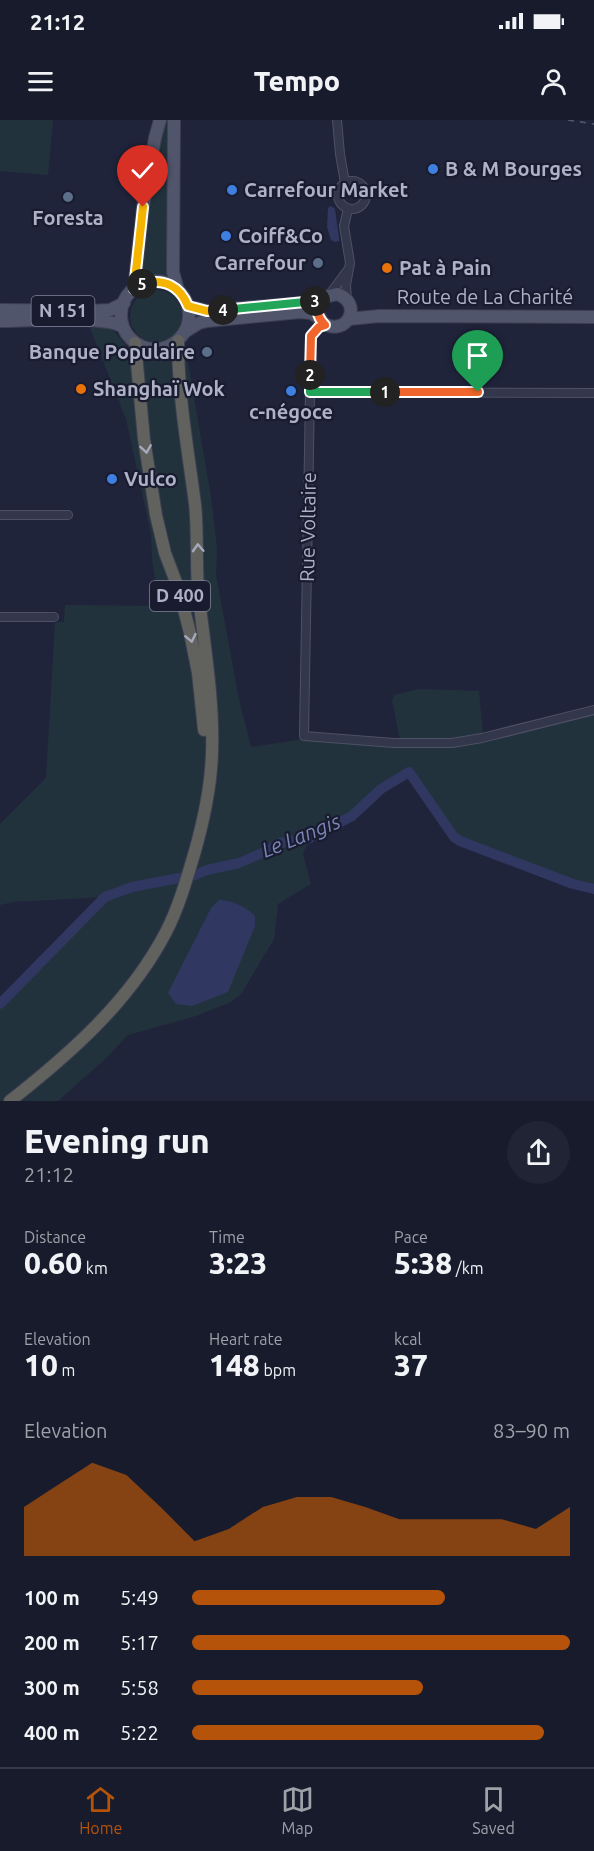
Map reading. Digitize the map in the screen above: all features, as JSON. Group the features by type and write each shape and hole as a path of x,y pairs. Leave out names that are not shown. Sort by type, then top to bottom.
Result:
{"highway":[{"name":"D 400","path":"11,1101 94,1029 122,997 152,956 183,891 206,804 211,778 211,708 198,587 195,506 180,394 178,341"},
{"name":"D 400","path":"135,343 144,439 156,515 165,553 179,590 198,673 203,720 206,804"}],"main road":[{"path":"160,120 143,207 134,289 124,303 122,311 123,327 135,343 146,348 168,347 199,322 286,313 311,313 332,327 340,327 349,308 339,294 301,303 207,311 188,306"},
{"path":"174,120 174,272 178,290 188,306 189,319 186,331"},
{"path":"134,289 152,282 170,285 178,290"},
{"path":"322,322 317,309 326,297"},
{"name":"N 151","path":"0,310 110,310 124,303"},
{"name":"Route de La Charité","path":"349,308 379,316 593,317"},
{"name":"N 151","path":"0,321 110,321 123,327"}],"street":[{"path":"337,120 345,183"},
{"path":"345,183 358,183 365,189 366,199 357,209 348,209 338,199 339,190 345,183"},
{"path":"348,209 344,226 350,263 345,289 349,308"},
{"path":"326,297 348,270"},
{"name":"Rue Voltaire","path":"322,322 311,336 304,736 394,743 452,743 482,738 594,710"},
{"path":"310,392 594,393"},
{"path":"0,515 68,515"},
{"path":"0,617 54,617"}],"shaded area":[{"path":"0,120 53,120 48,175 0,171"},
{"path":"162,120 170,120 170,276 141,275 144,222"},
{"path":"151,290 161,290 175,297 182,316 175,335 161,342 151,342 141,338 134,331 130,321 130,311 134,301 141,294"},
{"path":"90,328 105,328 114,331 139,362 183,358 188,363 211,497 217,548 216,575 239,700 251,747 298,740 304,736 452,743 594,710 594,889 573,884 460,841 454,837 409,772 381,789 352,816 310,838 303,854 311,884 278,904 274,939 241,994 231,1002 196,1016 128,1035 58,1101 0,1101 0,1004 104,897 13,902 0,905 0,824 46,778 55,622 64,622 65,605 160,606 152,560 151,534 126,419"},
{"path":"419,689 479,691 483,735 452,740 400,740 392,701 394,695"}],"water":[{"path":"331,206 335,209 339,238 339,241 335,242 331,240 327,227 328,208"},
{"path":"219,900 247,909 255,916 255,926 228,992 192,1006 176,1004 168,993 211,908"}],"waterway":[{"name":"Le Langis","path":"0,1004 105,897 132,887 195,875 239,863 280,843 310,838 352,816 381,789 409,772 454,837 460,841 573,884 594,889"}],"railway":[{"path":"568,120 594,124"}],"place":[{"name":"B & M Bourges","path":"433,169"},
{"name":"Carrefour Market","path":"232,190"},
{"name":"Foresta","path":"68,197"},
{"name":"Coiff&Co","path":"226,236"},
{"name":"Carrefour","path":"318,263"},
{"name":"Pat à Pain","path":"387,268"},
{"name":"Banque Populaire","path":"207,352"},
{"name":"Shanghaï Wok","path":"81,389"},
{"name":"c-négoce","path":"291,391"},
{"name":"Vulco","path":"112,479"}],"route":[{"path":"143,207 134,289 142,284 161,282 178,290 188,306 207,311 301,303 321,299 318,314 325,325 319,327 311,336 310,392 478,392"}]}
